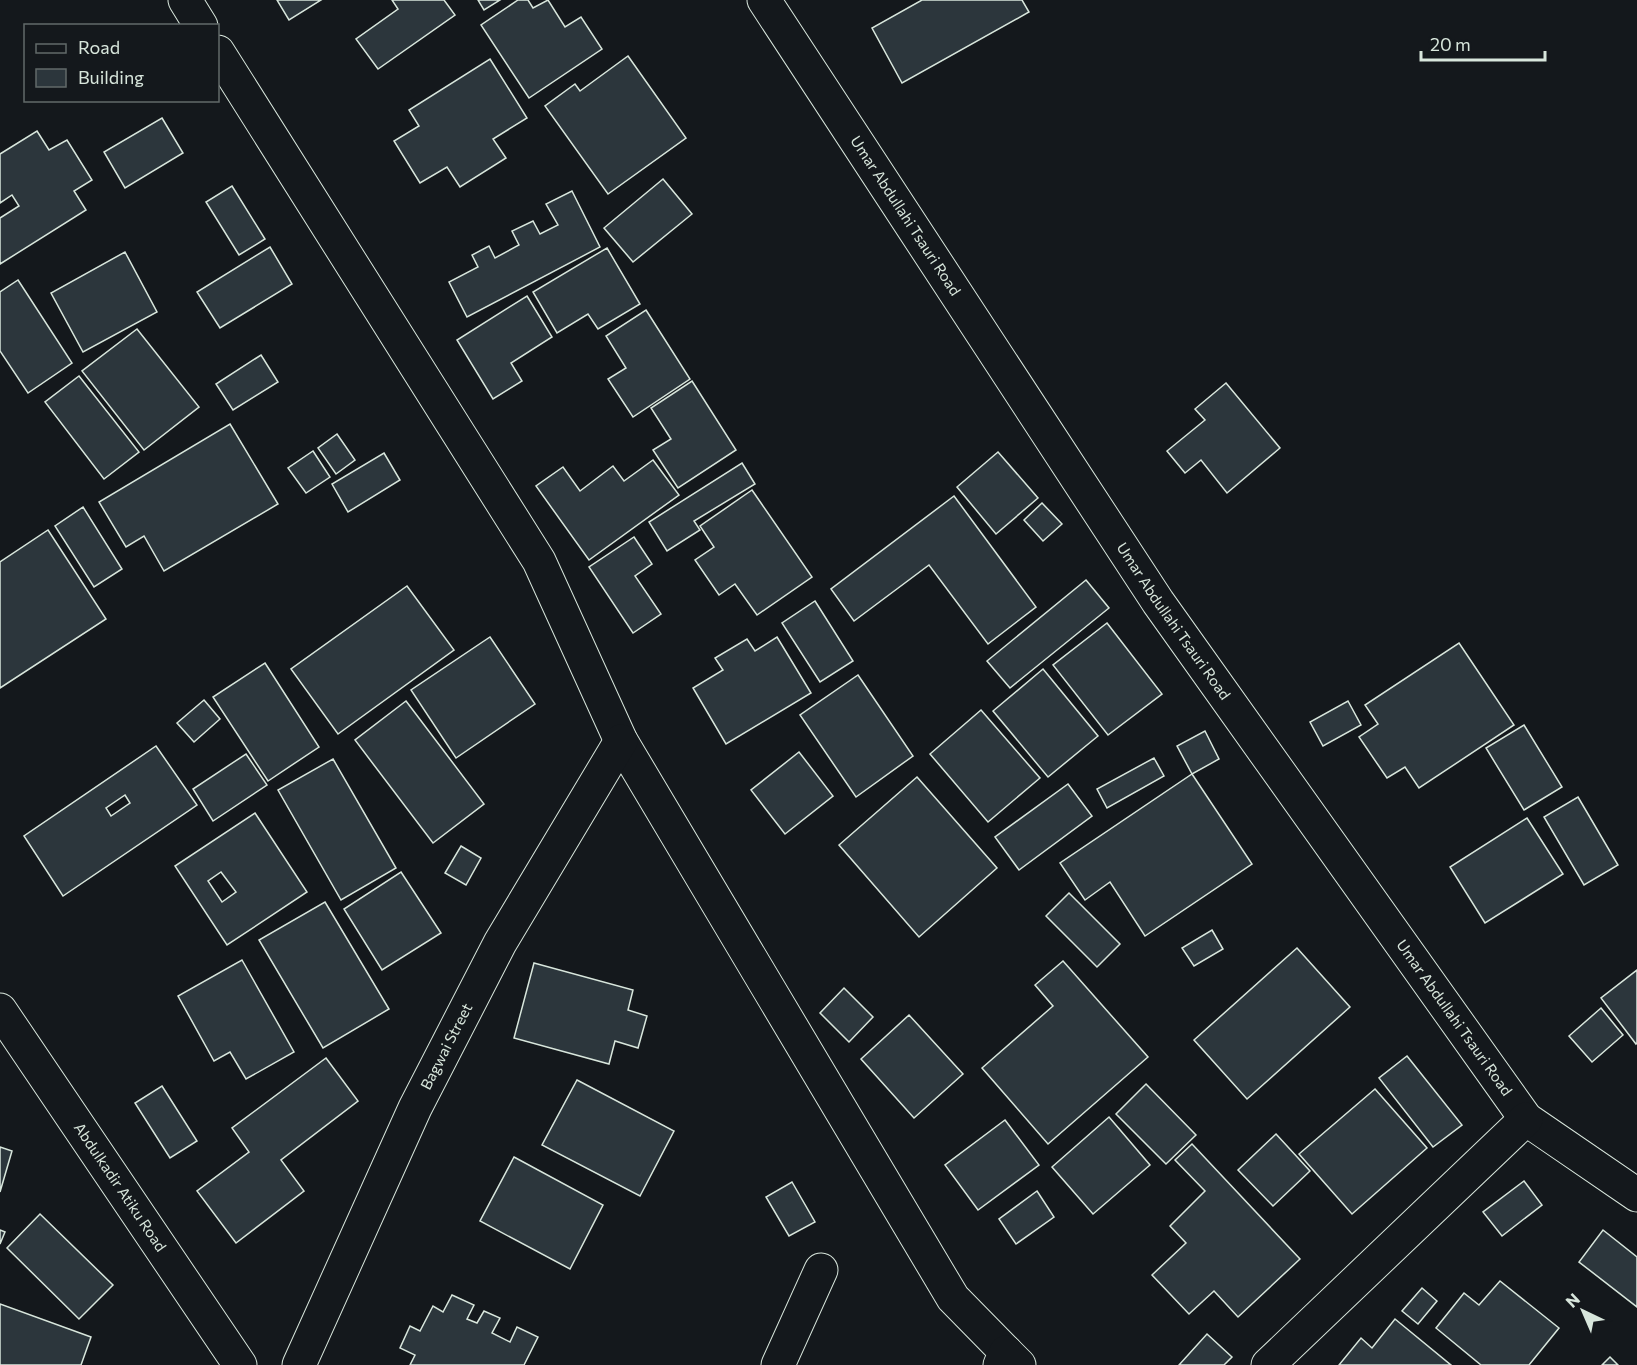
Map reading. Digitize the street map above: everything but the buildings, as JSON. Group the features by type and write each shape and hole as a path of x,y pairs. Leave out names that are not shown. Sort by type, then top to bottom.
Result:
{"street":[{"path":"185,0 200,24"},
{"name":"Umar Abdullahi Tsauri Road","path":"764,0 1158,602 1526,1119 1637,1195"},
{"path":"219,54 539,561 621,741 953,1298 1008,1361"},
{"name":"Bagwai Street","path":"299,1365 415,1108 500,943 621,741"},
{"name":"Abdulkadir Atiku Road","path":"0,1010 240,1365"},
{"path":"1268,1365 1526,1119"},
{"path":"778,1365 821,1270"}]}
